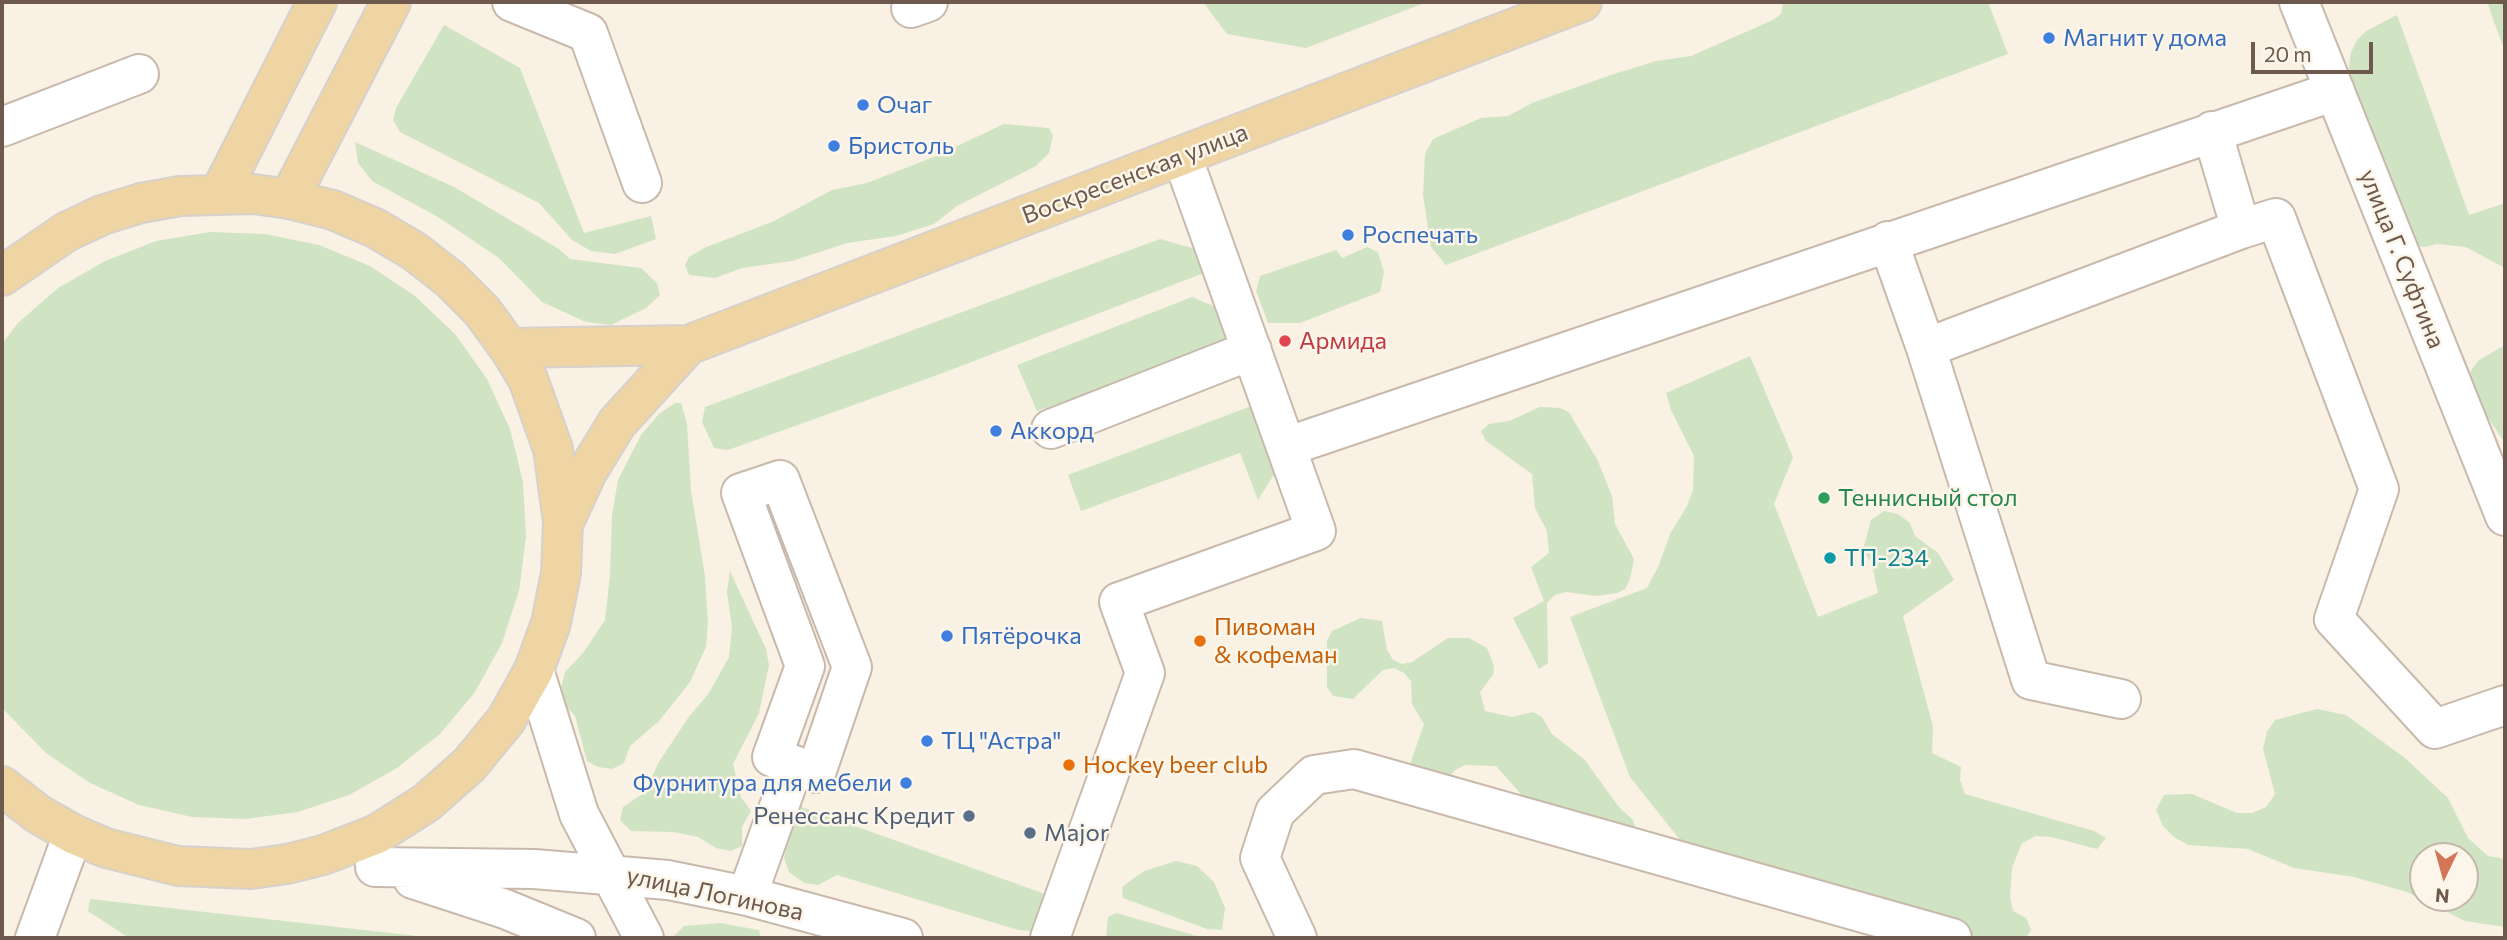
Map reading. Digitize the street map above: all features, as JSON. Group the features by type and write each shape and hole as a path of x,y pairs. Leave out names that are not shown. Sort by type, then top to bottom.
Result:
{"main road":[{"path":"220,193 317,2"},
{"path":"289,199 391,2"},
{"name":"Воскресенская улица","path":"509,348 688,345 1582,2"},
{"path":"2,276 66,232 102,215 180,195 220,193 289,199 354,219 414,251 466,295 509,348 528,380 553,449 564,522 561,573 551,623 534,670 506,720 469,765 426,803 377,834 323,855 251,869 214,870 142,859 73,834 38,814 2,786"},
{"name":"Воскресенская улица","path":"564,522 587,472 617,423 688,345"}],"street":[{"path":"512,2 588,33 642,183"},
{"name":"улица Г. Суфтина","path":"2299,2 2505,516"},
{"path":"2,127 139,74"},
{"path":"1286,447 2335,91"},
{"path":"2212,131 2241,229"},
{"path":"1050,938 1145,673 1119,602 1316,531 1182,156"},
{"path":"1926,348 2276,218 2379,489 2334,619 2435,729 2505,705"},
{"path":"1888,242 1926,348 2031,680 2121,699"},
{"path":"1051,429 1252,350"},
{"path":"779,480 852,667 816,773 794,765 772,757 805,666 741,494 779,480"},
{"path":"534,670 579,814 644,938"},
{"path":"747,896 794,765"},
{"path":"1297,938 1260,858 1275,812 1314,775 1354,769 1952,938"},
{"path":"35,938 73,834"},
{"path":"323,855 375,867 505,909 576,938"},
{"name":"улица Логинова","path":"375,867 608,873 668,880 747,896 903,938"}],"green space":[{"path":"1203,2 1427,2 1306,48 1227,34"},
{"path":"1783,2 1988,2 2008,54 1446,265 1431,247 1423,195 1425,154 1433,139 1481,118 1508,116 1532,103 1611,75 1656,61 1691,56 1773,20 1781,14"},
{"path":"2487,2 2505,2 2505,52"},
{"path":"2397,15 2469,215 2505,203 2505,268 2466,247 2437,244 2411,246 2347,80 2351,52 2357,40 2366,31"},
{"path":"444,25 520,68 584,233 651,216 656,239 615,254 591,251 572,240 539,203 400,132 393,120 396,108"},
{"path":"1004,124 1049,128 1053,136 1049,153 1036,166 957,206 934,224 896,236 847,243 792,261 742,268 715,278 689,275 685,265 689,257 704,248 772,222 832,190 867,183 936,156"},
{"path":"355,142 454,187 559,249 570,259 641,268 657,283 660,295 646,308 611,325 586,322 542,302 499,258 438,217 372,181 358,163"},
{"path":"210,232 265,234 319,245 370,266 415,296 455,334 487,379 510,429 523,482 526,537 519,591 502,643 475,692 440,734 397,768 349,795 298,812 245,819 192,817 139,805 90,783 46,753 2,708 2,344 18,323 58,288 105,261 156,241"},
{"path":"1160,239 1199,250 1204,273 940,374 728,450 714,448 702,422 705,407"},
{"path":"1367,247 1378,252 1384,272 1380,292 1300,323 1268,323 1256,291 1260,276 1336,250 1342,258"},
{"path":"1192,297 1225,311 1228,332 1222,346 1200,357 1037,411 1017,365"},
{"path":"2505,345 2505,443 2469,384 2471,370 2479,360"},
{"path":"1750,356 1793,457 1774,504 1818,617 1878,593 1872,564 1863,550 1871,520 1884,511 1898,514 1910,523 1915,536 1938,553 1954,580 1903,616 1933,726 1932,753 1961,767 1960,780 1965,794 2094,831 2106,838 2097,849 2051,837 2036,836 2022,843 2012,868 2010,897 2013,911 2026,918 2031,930 2026,938 1979,938 1692,855 1630,777 1570,617 1647,588 1670,534 1687,506 1693,490 1694,456 1671,410 1666,393"},
{"path":"675,403 681,403 687,424 691,491 705,576 708,623 706,647 690,682 659,721 630,746 624,763 612,769 598,767 587,761 575,716 563,703 561,688 565,672 583,653 605,620 612,515 618,480 641,435 659,414"},
{"path":"1254,405 1277,470 1258,500 1240,453 1081,511 1068,475"},
{"path":"1540,407 1560,408 1569,412 1597,459 1612,496 1615,524 1634,559 1625,589 1597,596 1566,592 1555,595 1547,603 1548,663 1539,669 1513,618 1544,601 1531,567 1549,553 1547,531 1535,508 1532,474 1486,441 1481,431 1489,424 1509,421"},
{"path":"730,571 766,649 769,665 759,713 733,764 741,797 751,811 742,827 742,846 731,851 716,848 698,837 673,832 631,831 620,820 623,807 644,793 659,762 688,718 709,693 729,657 732,628 727,592"},
{"path":"1361,618 1382,621 1387,650 1393,660 1402,664 1412,662 1448,638 1469,638 1487,648 1494,666 1493,675 1480,692 1485,711 1512,717 1533,712 1542,717 1552,734 1584,759 1619,807 1633,820 1636,830 1528,802 1496,766 1465,765 1455,770 1448,779 1418,774 1410,764 1424,724 1412,704 1411,681 1404,673 1394,668 1383,670 1353,699 1333,696 1327,687 1327,641 1332,631"},
{"path":"2317,709 2346,715 2405,758 2448,798 2472,842 2409,842 2409,893 2354,877 2294,868 2248,849 2188,845 2174,837 2163,826 2156,810 2164,795 2192,794 2237,813 2252,813 2266,807 2275,794 2263,749 2267,732 2275,720"},
{"path":"796,805 1051,896 1033,931 1018,930 837,875 818,885 804,883 789,872 784,858"},
{"path":"2479,848 2488,856 2505,859 2505,927 2465,921 2447,912 2479,912"},
{"path":"1176,861 1197,866 1214,882 1225,908 1222,930 1207,929 1123,898 1122,887 1144,871"},
{"path":"90,899 435,938 129,938 88,911"},
{"path":"1116,913 1204,938 1106,938 1108,917"},
{"path":"720,923 759,930 761,938 672,938 684,926"}],"place":[{"name":"Магнит у дома","path":"2049,38"},
{"name":"Очаг","path":"863,105"},
{"name":"Бристоль","path":"834,146"},
{"name":"Роспечать","path":"1348,235"},
{"name":"Армида","path":"1285,341"},
{"name":"Аккорд","path":"996,431"},
{"name":"Теннисный стол","path":"1824,498"},
{"name":"ТП-234","path":"1830,558"},
{"name":"Пятёрочка","path":"947,636"},
{"name":"Пивоман & кофеман","path":"1200,641"},
{"name":"ТЦ \"Астра\"","path":"927,741"},
{"name":"Hockey beer club","path":"1069,765"},
{"name":"Фурнитура для мебели","path":"906,783"},
{"name":"Ренессанс Кредит","path":"969,816"},
{"name":"Major","path":"1030,833"}]}
